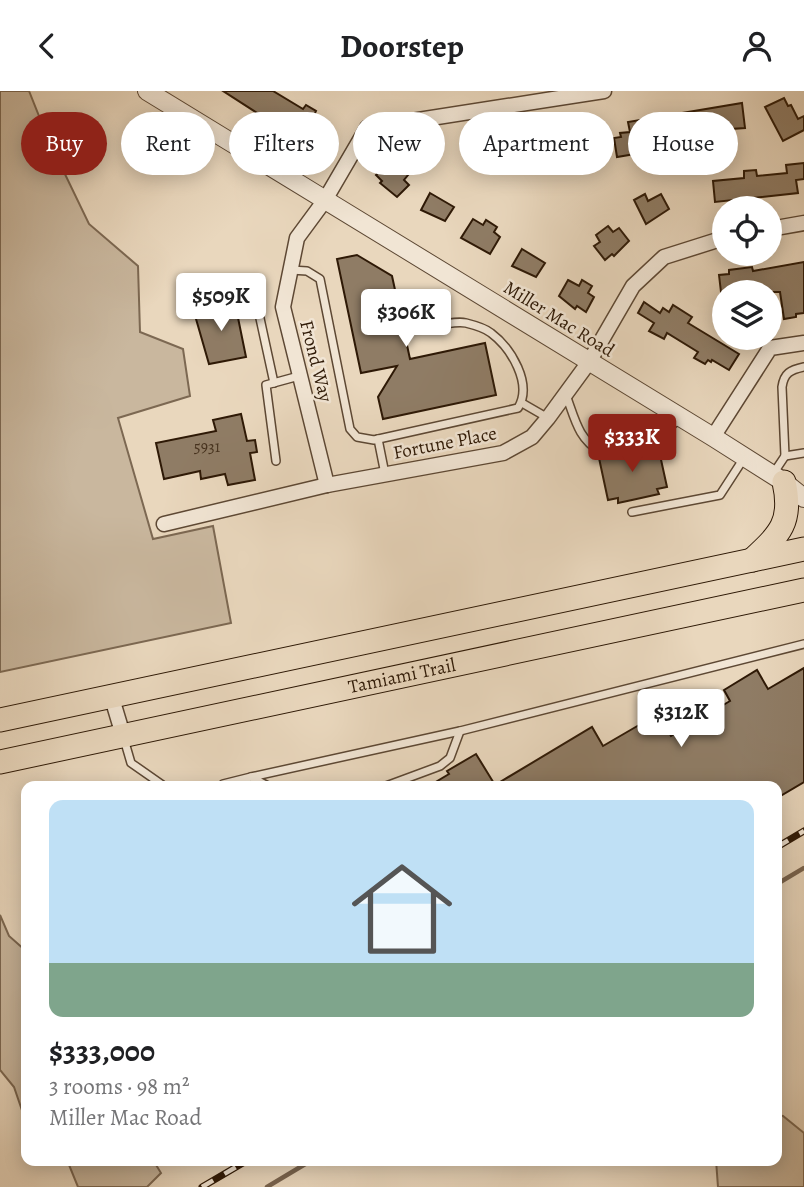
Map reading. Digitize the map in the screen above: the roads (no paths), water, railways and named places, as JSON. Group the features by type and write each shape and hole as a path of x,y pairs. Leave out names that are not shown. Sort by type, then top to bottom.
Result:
{"main road":[{"path":"751,560 772,542 788,515 788,502 778,479"},
{"path":"0,720 804,549"},
{"name":"Tamiami Trail","path":"0,762 804,590"}],"street":[{"name":"Miller Mac Road","path":"148,91 713,437 804,498"},
{"name":"Frond Way","path":"327,485 283,307 297,238 325,200 367,128 604,91"},
{"path":"782,227 804,223"},
{"name":"Fortune Place","path":"164,524 327,485 503,453 532,437 548,418 589,362 633,286 664,257 712,242"},
{"path":"713,437 770,348 804,343"},
{"path":"111,695 123,735"}],"lane":[{"path":"291,270 307,271 320,279 350,429 356,437 378,439 518,408 522,403 523,383 507,348 489,331 463,321 412,330"},
{"path":"253,286 274,383"},
{"path":"778,479 785,456 783,377 791,370 804,367"},
{"path":"276,461 266,385 300,376"},
{"path":"566,394 588,445 601,452"},
{"path":"522,403 548,418"},
{"path":"617,448 663,432 681,418"},
{"path":"378,439 385,474"},
{"path":"785,456 804,453"},
{"path":"632,512 720,495 744,457"},
{"path":"235,781 460,731 804,643"},
{"path":"400,781 440,766 450,758 460,731"},
{"path":"123,735 131,763 157,781"},
{"path":"251,777 259,781"}],"waterway":[{"path":"782,881 804,868"},
{"path":"267,1187 302,1166"}],"railway":[{"path":"782,844 804,831"},
{"path":"202,1187 238,1166"}]}
